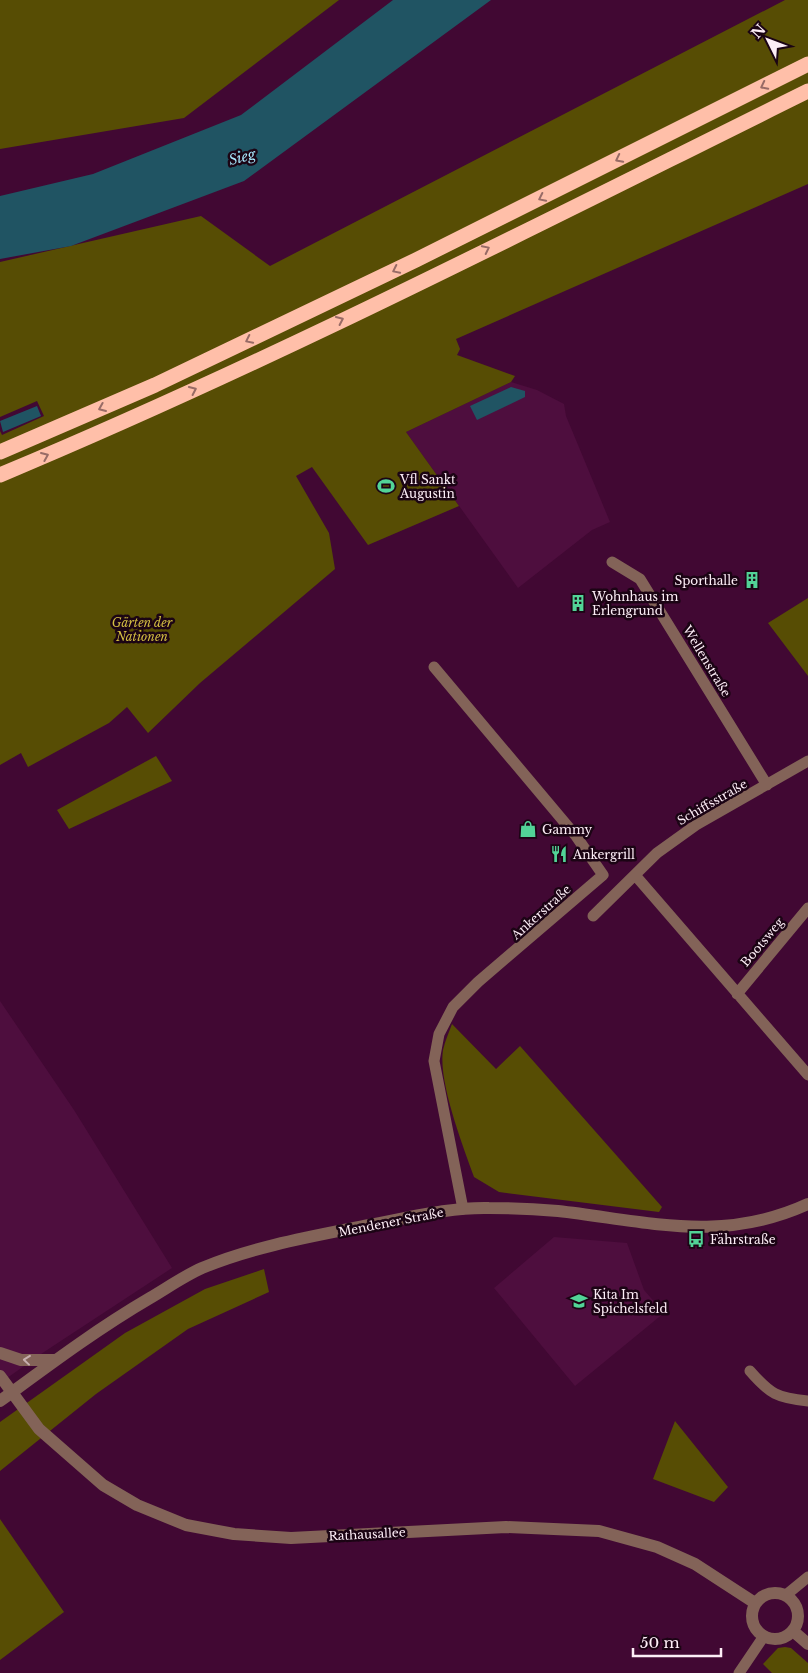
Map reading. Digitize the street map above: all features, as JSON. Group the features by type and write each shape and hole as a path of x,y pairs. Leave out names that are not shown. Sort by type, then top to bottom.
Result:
{"highway":[{"path":"0,452 156,385 416,260 808,64"},
{"path":"0,475 116,426 233,371 808,91"},
{"path":"761,115 808,101"}],"street":[{"name":"Wellenstraße","path":"612,562 640,580 767,785"},
{"name":"Ankerstraße","path":"434,667 576,836 602,875 517,951 478,982 453,1007 439,1034 434,1061 463,1210"},
{"name":"Schiffsstraße","path":"593,916 657,854 696,825 808,761"},
{"path":"634,875 736,994 808,1074"},
{"name":"Bootsweg","path":"736,994 808,908"},
{"name":"Mendener Straße","path":"0,1401 54,1360 107,1324 190,1274 239,1254 354,1228 463,1210 486,1208 556,1211 696,1228 734,1226 770,1219 808,1204"},
{"path":"0,1354 31,1361 54,1360"},
{"path":"750,1371 767,1392 808,1400"},
{"name":"Rathausallee","path":"0,1376 38,1428 103,1485 137,1505 186,1525 234,1534 291,1538 506,1527 599,1531 658,1547 695,1564 756,1602"},
{"path":"786,1594 808,1577"},
{"path":"772,1592 786,1594 796,1604 798,1611 799,1618 793,1631 783,1638 764,1636 753,1625 752,1609 760,1598 772,1592"},
{"path":"793,1631 808,1644"},
{"path":"739,1673 764,1636"}],"shaded area":[{"path":"511,382 537,390 564,404 566,416 610,522 592,530 518,588 406,432"},
{"path":"0,1001 74,1110 172,1268 0,1383"},
{"name":"Kita Im Spichelsfeld","path":"554,1237 627,1243 644,1290 664,1313 575,1386 494,1288"}],"green space":[{"path":"0,0 339,0 184,118 0,149"},
{"name":"Gärten der Nationen","path":"785,0 808,0 808,184 456,339 460,349 457,355 515,376 511,382 406,432 459,506 368,545 312,467 296,476 329,533 335,569 200,683 148,733 127,707 109,723 28,767 21,753 0,765 0,431 2,435 44,416 37,401 0,417 0,262 201,216 270,266"},
{"path":"808,598 808,676 768,623"},
{"path":"156,756 172,781 69,829 57,810"},
{"path":"452,1024 496,1069 520,1046 662,1207 659,1212 499,1192 474,1177 452,1114 444,1079 443,1050"},
{"path":"264,1269 269,1292 188,1329 96,1394 0,1471 0,1422 125,1333 205,1289"},
{"path":"675,1421 728,1487 714,1502 653,1479"},
{"path":"0,1519 64,1612 0,1660"},
{"path":"778,1648 791,1648 808,1663 808,1673 772,1673 763,1664"}],"water":[{"name":"Sieg","path":"393,0 491,0 244,181 71,246 0,259 0,196 93,174 241,115"},
{"path":"511,387 525,391 525,397 477,420 470,406"},
{"path":"37,406 41,416 3,432 0,421"}],"place":[{"name":"Vfl Sankt Augustin","path":"386,486"},
{"name":"Sporthalle","path":"752,580"},
{"name":"Wohnhaus im Erlengrund","path":"578,603"},
{"name":"Gammy","path":"528,829"},
{"name":"Ankergrill","path":"559,854"},
{"name":"Fährstraße","path":"696,1239"},
{"name":"Kita Im Spichelsfeld","path":"579,1301"}]}
